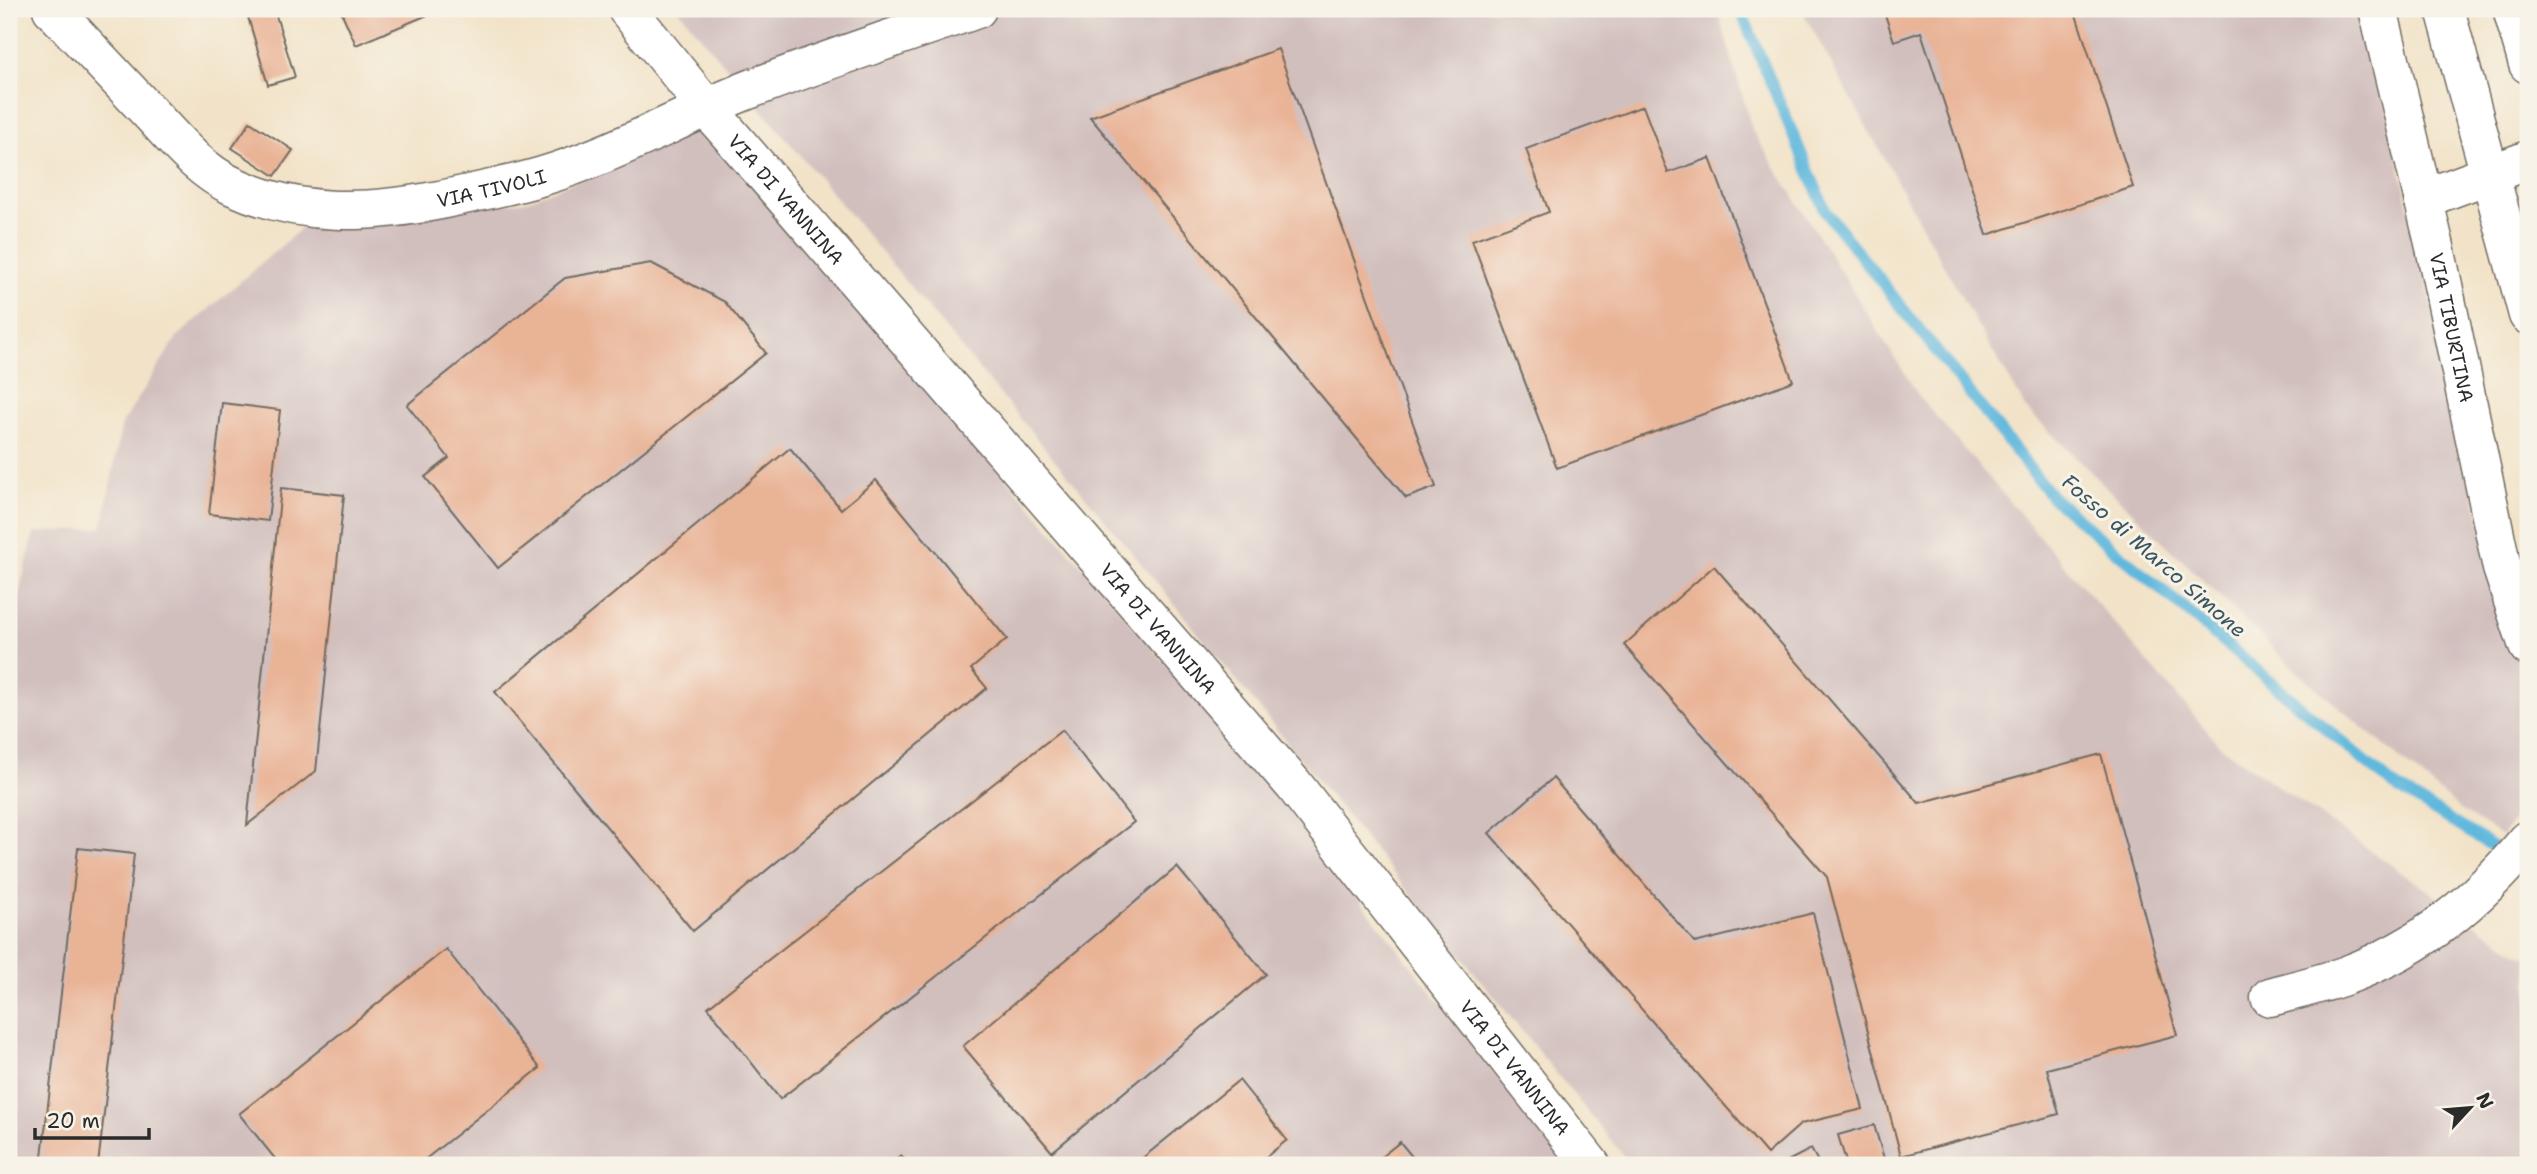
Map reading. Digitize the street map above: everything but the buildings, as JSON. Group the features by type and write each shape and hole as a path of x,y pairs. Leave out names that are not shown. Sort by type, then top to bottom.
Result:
{"street":[{"name":"VIA TIVOLI","path":"52,9 176,141 217,177 232,186 267,198 327,211 396,208 491,190 544,176 796,71 977,9"},
{"name":"VIA DI VANNINA","path":"627,9 706,107 1294,785 1591,1165"},
{"name":"VIA TIBURTINA","path":"2378,9 2515,581 2528,646"},
{"path":"2445,9 2528,315"},
{"path":"2512,9 2528,64"},
{"path":"2423,199 2528,160"},
{"path":"2270,997 2345,976 2395,954 2434,931 2484,889 2527,841"}],"shaded area":[{"path":"678,9 1717,9 1753,132 1920,398 2221,747 2518,953 2528,957 2528,1165 1631,1165 1131,551"},
{"path":"1801,9 2364,9 2498,598 2528,688 2528,799 2502,836 2462,811 2301,675 2028,411"},
{"path":"705,127 1267,782 1567,1165 9,1165 9,634 34,533 102,528 122,424 177,337 303,227 526,201"}],"waterway":[{"name":"Fosso di Marco Simone","path":"1740,9 1826,212 2052,497 2393,785 2507,855"}]}
